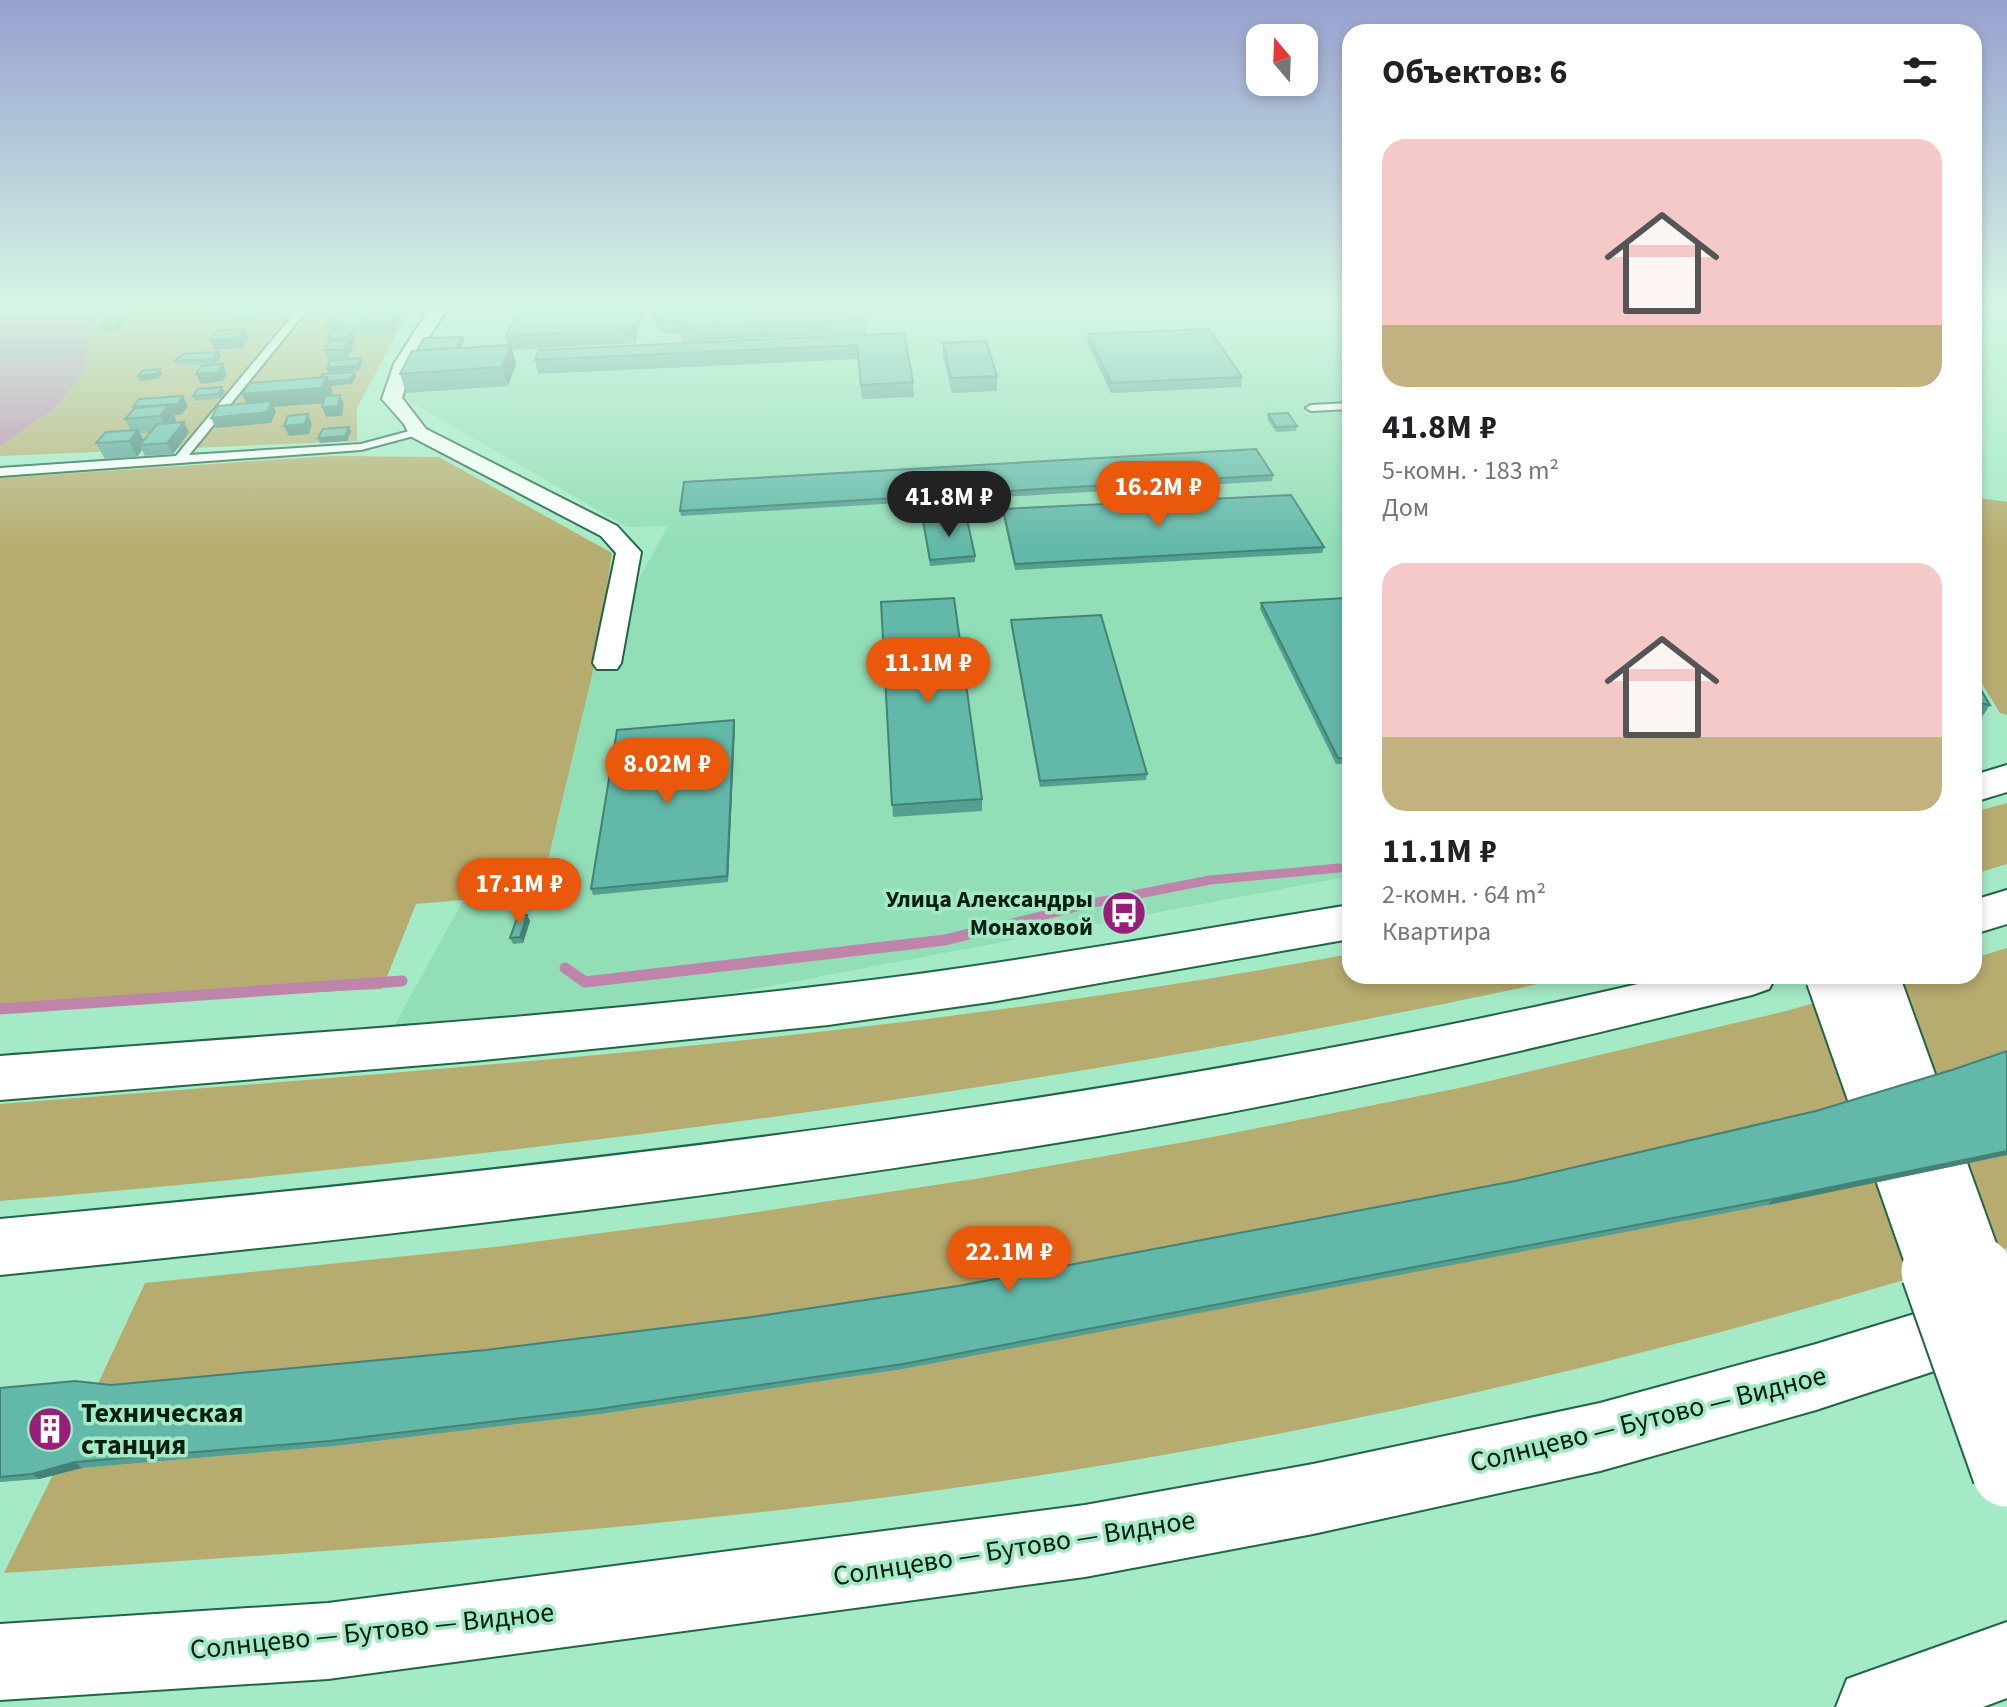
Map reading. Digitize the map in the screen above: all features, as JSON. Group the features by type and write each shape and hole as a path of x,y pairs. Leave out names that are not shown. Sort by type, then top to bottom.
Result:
{"main road":[{"path":"1982,760 2007,758"},
{"path":"1982,786 2007,778"},
{"path":"1982,915 2007,907"},
{"path":"0,1078 696,1020 947,990 1342,923"},
{"path":"0,1247 382,1210 692,1173 918,1140 1337,1069 1629,1007 1720,984"},
{"path":"1836,984 2007,1472"},
{"path":"1874,984 2007,1355"},
{"name":"Солнцево — Бутово — Видное","path":"0,1662 328,1641 1085,1541 1313,1499 1600,1437 1816,1377 2007,1316"},
{"path":"1875,1707 2007,1660"}],"street":[{"path":"395,389 392,399 414,422 417,432 609,531 629,552 607,663"}],"lane":[{"path":"180,459 238,389"},
{"path":"1311,408 1342,406"},
{"path":"0,472 361,447 417,432"}],"shaded area":[{"path":"0,389 70,389 54,409 0,446"},
{"path":"62,389 367,389 357,408 357,441 0,456 0,446 54,409"},
{"path":"408,389 1342,389 1342,878 375,1061 668,526 627,527 404,398"},
{"path":"330,456 439,457 612,553 597,654 540,893 416,904 382,989 0,1006 0,478"},
{"path":"1982,498 2007,502 2007,715 2000,713 1982,684"},
{"path":"2007,803 2007,864 1982,872 1982,810"},
{"path":"2007,948 2007,1055 1811,1117 1512,1187 959,1291 489,1355 96,1388 145,1283 494,1247 724,1217 981,1178 1218,1136 1464,1087 1786,1011 1881,984 1982,984 1982,956"},
{"path":"1342,955 1342,984 1537,984 1185,1053 791,1114 396,1163 0,1201 0,1104 677,1047 1015,1008"},
{"path":"2007,1155 2007,1248 1708,1335 1556,1374 1404,1408 1098,1466 789,1509 495,1538 4,1573 53,1475 82,1468 336,1446 601,1414 904,1369"}],"building":[{"path":"198,389 221,389 218,394 193,396"},
{"path":"246,389 312,389 242,394"},
{"path":"340,395 338,406 322,407 325,396"},
{"path":"183,396 178,404 133,407 139,399"},
{"path":"272,401 267,412 211,418 218,406"},
{"path":"169,405 160,416 125,419 135,408"},
{"path":"1288,413 1297,426 1276,427 1268,414"},
{"path":"308,414 305,424 284,426 288,416"},
{"path":"184,422 167,443 140,445 157,424"},
{"path":"349,427 345,436 318,438 323,429"},
{"path":"138,430 129,441 96,443 106,432"},
{"path":"1256,449 1273,475 680,511 684,482"},
{"path":"1291,495 1324,547 1015,564 1003,509"},
{"path":"967,519 975,556 930,560 923,521"},
{"path":"954,598 982,799 892,805 881,602"},
{"path":"1342,598 1342,758 1338,758 1261,603"},
{"path":"1101,615 1147,774 1040,781 1011,620"},
{"path":"1982,692 1990,705 1982,704"},
{"path":"734,720 727,876 591,889 617,730"},
{"path":"518,915 527,915 520,937 510,938"},
{"path":"2007,1051 2007,1151 1773,1199 903,1364 598,1409 330,1441 75,1462 32,1474 0,1477 0,1388 75,1381 111,1385 486,1350 752,1317 958,1286 1515,1181 1816,1111"}],"waterway":[{"path":"565,968 585,982 945,940 1093,903 1210,880 1339,868"},
{"path":"0,1009 402,981"}],"place":[{"name":"Улица Александры Монаховой","path":"1124,913"},
{"name":"Техническая станция","path":"50,1429"}]}
